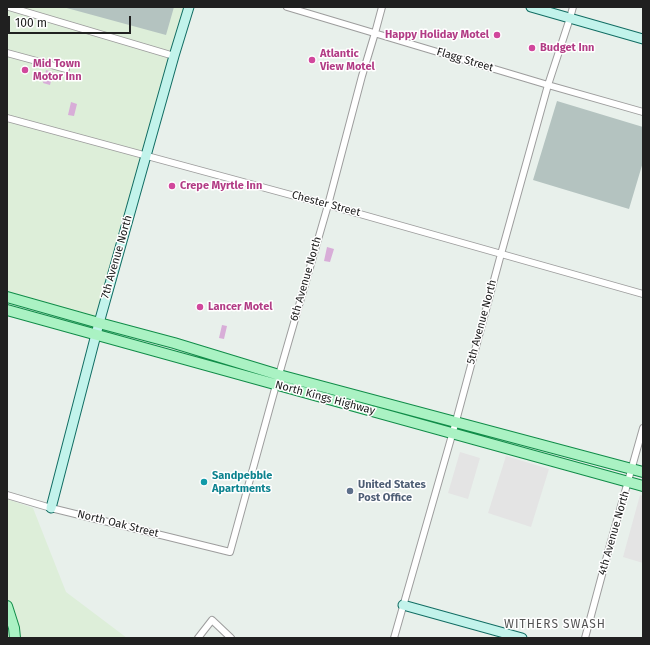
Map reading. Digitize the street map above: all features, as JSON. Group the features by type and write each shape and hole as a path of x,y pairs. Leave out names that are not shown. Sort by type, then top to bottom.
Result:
{"main road":[{"name":"North Kings Highway","path":"7,297 174,343 279,374 643,472"},
{"name":"North Kings Highway","path":"7,310 643,486"},
{"path":"7,606 14,628 14,635"}],"street":[{"path":"9,7 174,56"},
{"name":"7th Avenue North","path":"51,508 96,334 145,156 190,7"},
{"name":"Flagg Street","path":"287,7 643,112"},
{"name":"6th Avenue North","path":"230,552 328,204 362,76 376,33 382,7"},
{"path":"531,7 643,39"},
{"name":"5th Avenue North","path":"394,638 456,421 548,85 573,7"},
{"path":"7,53 66,69"},
{"name":"Chester Street","path":"7,118 328,204 643,294"},
{"name":"4th Avenue North","path":"585,638 643,428"},
{"name":"North Oak Street","path":"7,495 51,508 230,552"},
{"path":"403,606 522,638"},
{"path":"198,638 212,620 231,638"}],"shaded area":[{"path":"7,7 189,7 99,323 7,297"},
{"path":"63,7 174,7 166,35"},
{"path":"46,70 53,72 50,85 43,83"},
{"path":"557,101 643,127 643,162 629,209 533,180"},
{"path":"71,102 77,104 74,116 68,115"},
{"path":"327,247 334,249 330,262 324,261"},
{"path":"222,325 227,326 224,339 219,338"},
{"path":"460,452 480,458 468,499 448,493"},
{"path":"506,456 549,469 531,527 488,513"},
{"path":"640,495 643,496 643,563 623,557"},
{"path":"7,499 33,508 66,592 127,638 7,638"}],"place":[{"name":"Happy Holiday Motel","path":"497,35"},
{"name":"Budget Inn","path":"532,48"},
{"name":"Atlantic View Motel","path":"312,60"},
{"name":"Mid Town Motor Inn","path":"25,70"},
{"name":"Crepe Myrtle Inn","path":"172,186"},
{"name":"Lancer Motel","path":"200,307"},
{"name":"Sandpebble Apartments","path":"204,482"},
{"name":"United States Post Office","path":"350,491"}],"district":[{"name":"WITHERS SWASH","path":"555,625"}]}
